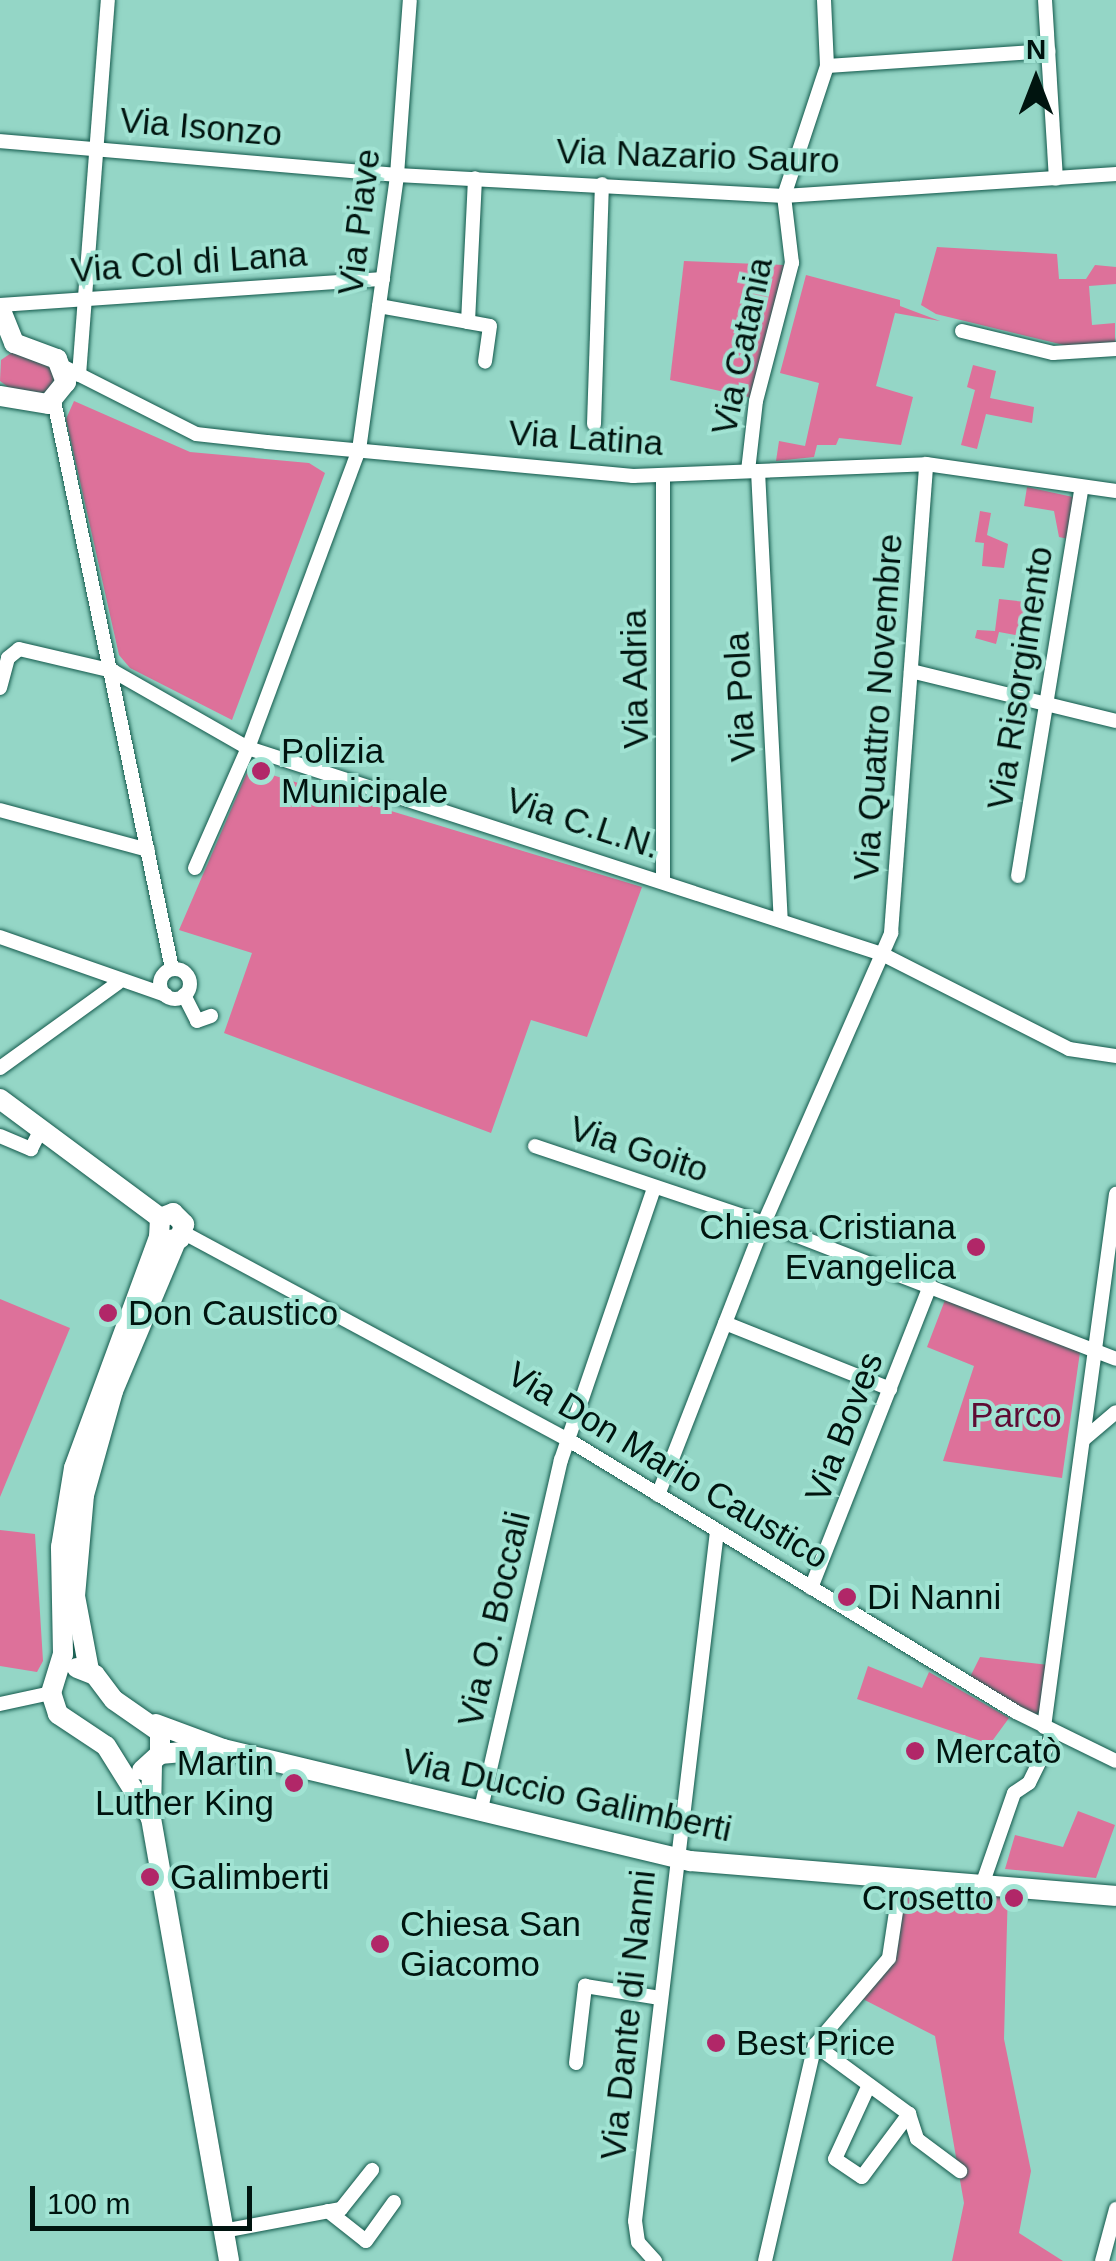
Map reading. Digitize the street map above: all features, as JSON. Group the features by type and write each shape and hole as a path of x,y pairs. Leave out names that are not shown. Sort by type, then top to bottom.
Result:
{"street":[{"path":"108,0 84,298 72,372 54,401 172,969"},
{"name":"Via Piave","path":"195,868 248,748 359,450 397,175 410,0"},
{"name":"Via Catania","path":"753,471 756,402 792,263 784,196 827,66 824,0"},
{"path":"1045,0 1056,179"},
{"path":"827,66 1048,51"},
{"name":"Via Isonzo","path":"0,141 397,175"},
{"name":"Via Nazario Sauro","path":"397,175 784,196 1116,174"},
{"path":"468,322 475,178"},
{"path":"594,424 602,184"},
{"name":"Via Col di Lana","path":"0,307 383,279"},
{"path":"379,306 490,326 484,362"},
{"path":"0,307 7,346 36,348 72,372"},
{"path":"962,331 1053,353 1116,349"},
{"name":"Via Latina","path":"72,372 196,434 663,476 926,464 1081,490 1116,492"},
{"path":"0,396 54,401"},
{"name":"Via Quattro Novembre","path":"658,1495 764,1223 891,933 926,464"},
{"name":"Via Pola","path":"753,471 781,920"},
{"name":"Via Adria","path":"663,476 663,880"},
{"name":"Via Risorgimento","path":"1018,876 1081,490"},
{"name":"Via C.L.N.","path":"0,688 8,658 32,648 112,671 248,748 882,954 1069,1049 1116,1056"},
{"path":"911,671 1116,721"},
{"path":"0,810 148,850"},
{"path":"0,937 118,983 184,996"},
{"path":"166,995 160,983 172,969"},
{"path":"172,969 189,977 184,996 197,1021 212,1016"},
{"path":"0,1068 118,983"},
{"name":"Via Don Mario Caustico","path":"0,1099 170,1232 567,1438 1049,1729 1116,1760"},
{"path":"0,1136 31,1149 41,1129"},
{"name":"Via Goito","path":"536,1146 764,1223 1116,1359"},
{"name":"Via O. Boccali","path":"480,1812 567,1438 654,1189"},
{"path":"982,1885 1014,1792 1029,1782 1049,1729 1116,1194"},
{"path":"0,1704 54,1684 71,1668 88,1670 75,1596 84,1495 113,1391 170,1232"},
{"path":"151,1818 98,1738 58,1714 54,1684 65,1640 61,1548 71,1482 98,1390 170,1232"},
{"name":"Via Boves","path":"812,1588 930,1286"},
{"path":"725,1324 890,1388"},
{"path":"1083,1440 1116,1412"},
{"name":"Via Dante di Nanni","path":"655,2261 638,2242 635,2221 717,1532"},
{"name":"Via Duccio Galimberti","path":"88,1670 114,1700 156,1724 222,1749 676,1858 1116,1896"},
{"path":"156,1724 151,1818 216,2162 228,2261"},
{"name":"Via Duccio Galimberti","path":"121,1768 140,1771 156,1759 222,1749"},
{"path":"765,2261 815,2046 889,1958 901,1879"},
{"path":"576,2063 586,1986 660,1998"},
{"path":"815,2046 909,2114 917,2139 960,2172"},
{"path":"869,2085 835,2159 862,2178 909,2114"},
{"path":"222,2231 340,2209 372,2170"},
{"path":"328,2211 366,2240 394,2202"},
{"path":"1102,2261 1116,2209"}],"green space":[{"path":"937,247 1057,254 1059,279 1086,279 1095,265 1116,267 1116,284 1089,286 1092,325 1115,323 1115,343 1072,347 936,314 921,305"},
{"path":"684,261 784,265 752,398 670,380"},
{"path":"806,275 900,300 900,306 940,321 895,313 876,386 913,397 901,445 839,438 836,445 817,445 814,457 776,461 779,441 805,446 819,383 780,373"},
{"path":"14,351 53,368 57,376 47,394 12,390 0,381 1,360"},
{"path":"973,365 996,371 990,398 1034,407 1032,423 986,414 977,449 961,445 975,390 967,387"},
{"path":"74,401 190,452 309,463 325,473 232,720 130,668 119,655 66,419"},
{"path":"1027,487 1073,497 1068,539 1059,537 1054,511 1024,506"},
{"path":"980,511 991,513 987,535 1008,544 1004,568 982,566 984,543 975,542"},
{"path":"999,599 1026,602 1020,636 999,632 996,644 975,638 977,630 995,631"},
{"path":"249,768 642,887 587,1037 531,1020 491,1133 224,1033 252,953 179,930"},
{"path":"0,1299 70,1328 0,1497"},
{"name":"Parco","path":"945,1300 1080,1352 1062,1478 943,1461 974,1366 927,1347"},
{"path":"0,1530 35,1534 43,1661 37,1672 0,1666"},
{"path":"980,1657 1049,1665 1040,1720 969,1679"},
{"path":"868,1666 922,1688 929,1672 1009,1718 990,1744 857,1699"},
{"path":"1078,1811 1115,1825 1096,1878 1005,1869 1015,1835 1063,1847"},
{"path":"901,1879 1008,1887 1004,2039 1031,2171 1019,2233 1063,2261 952,2261 964,2203 935,2036 855,1995 889,1958"}],"place":[{"name":"Polizia Municipale","path":"261,771"},
{"name":"Chiesa Cristiana Evangelica","path":"976,1247"},
{"name":"Don Caustico","path":"108,1313"},
{"name":"Di Nanni","path":"847,1597"},
{"name":"Mercatò","path":"915,1751"},
{"name":"Martin Luther King","path":"294,1783"},
{"name":"Galimberti","path":"150,1877"},
{"name":"Crosetto","path":"1014,1898"},
{"name":"Chiesa San Giacomo","path":"380,1944"},
{"name":"Best Price","path":"716,2043"}]}
